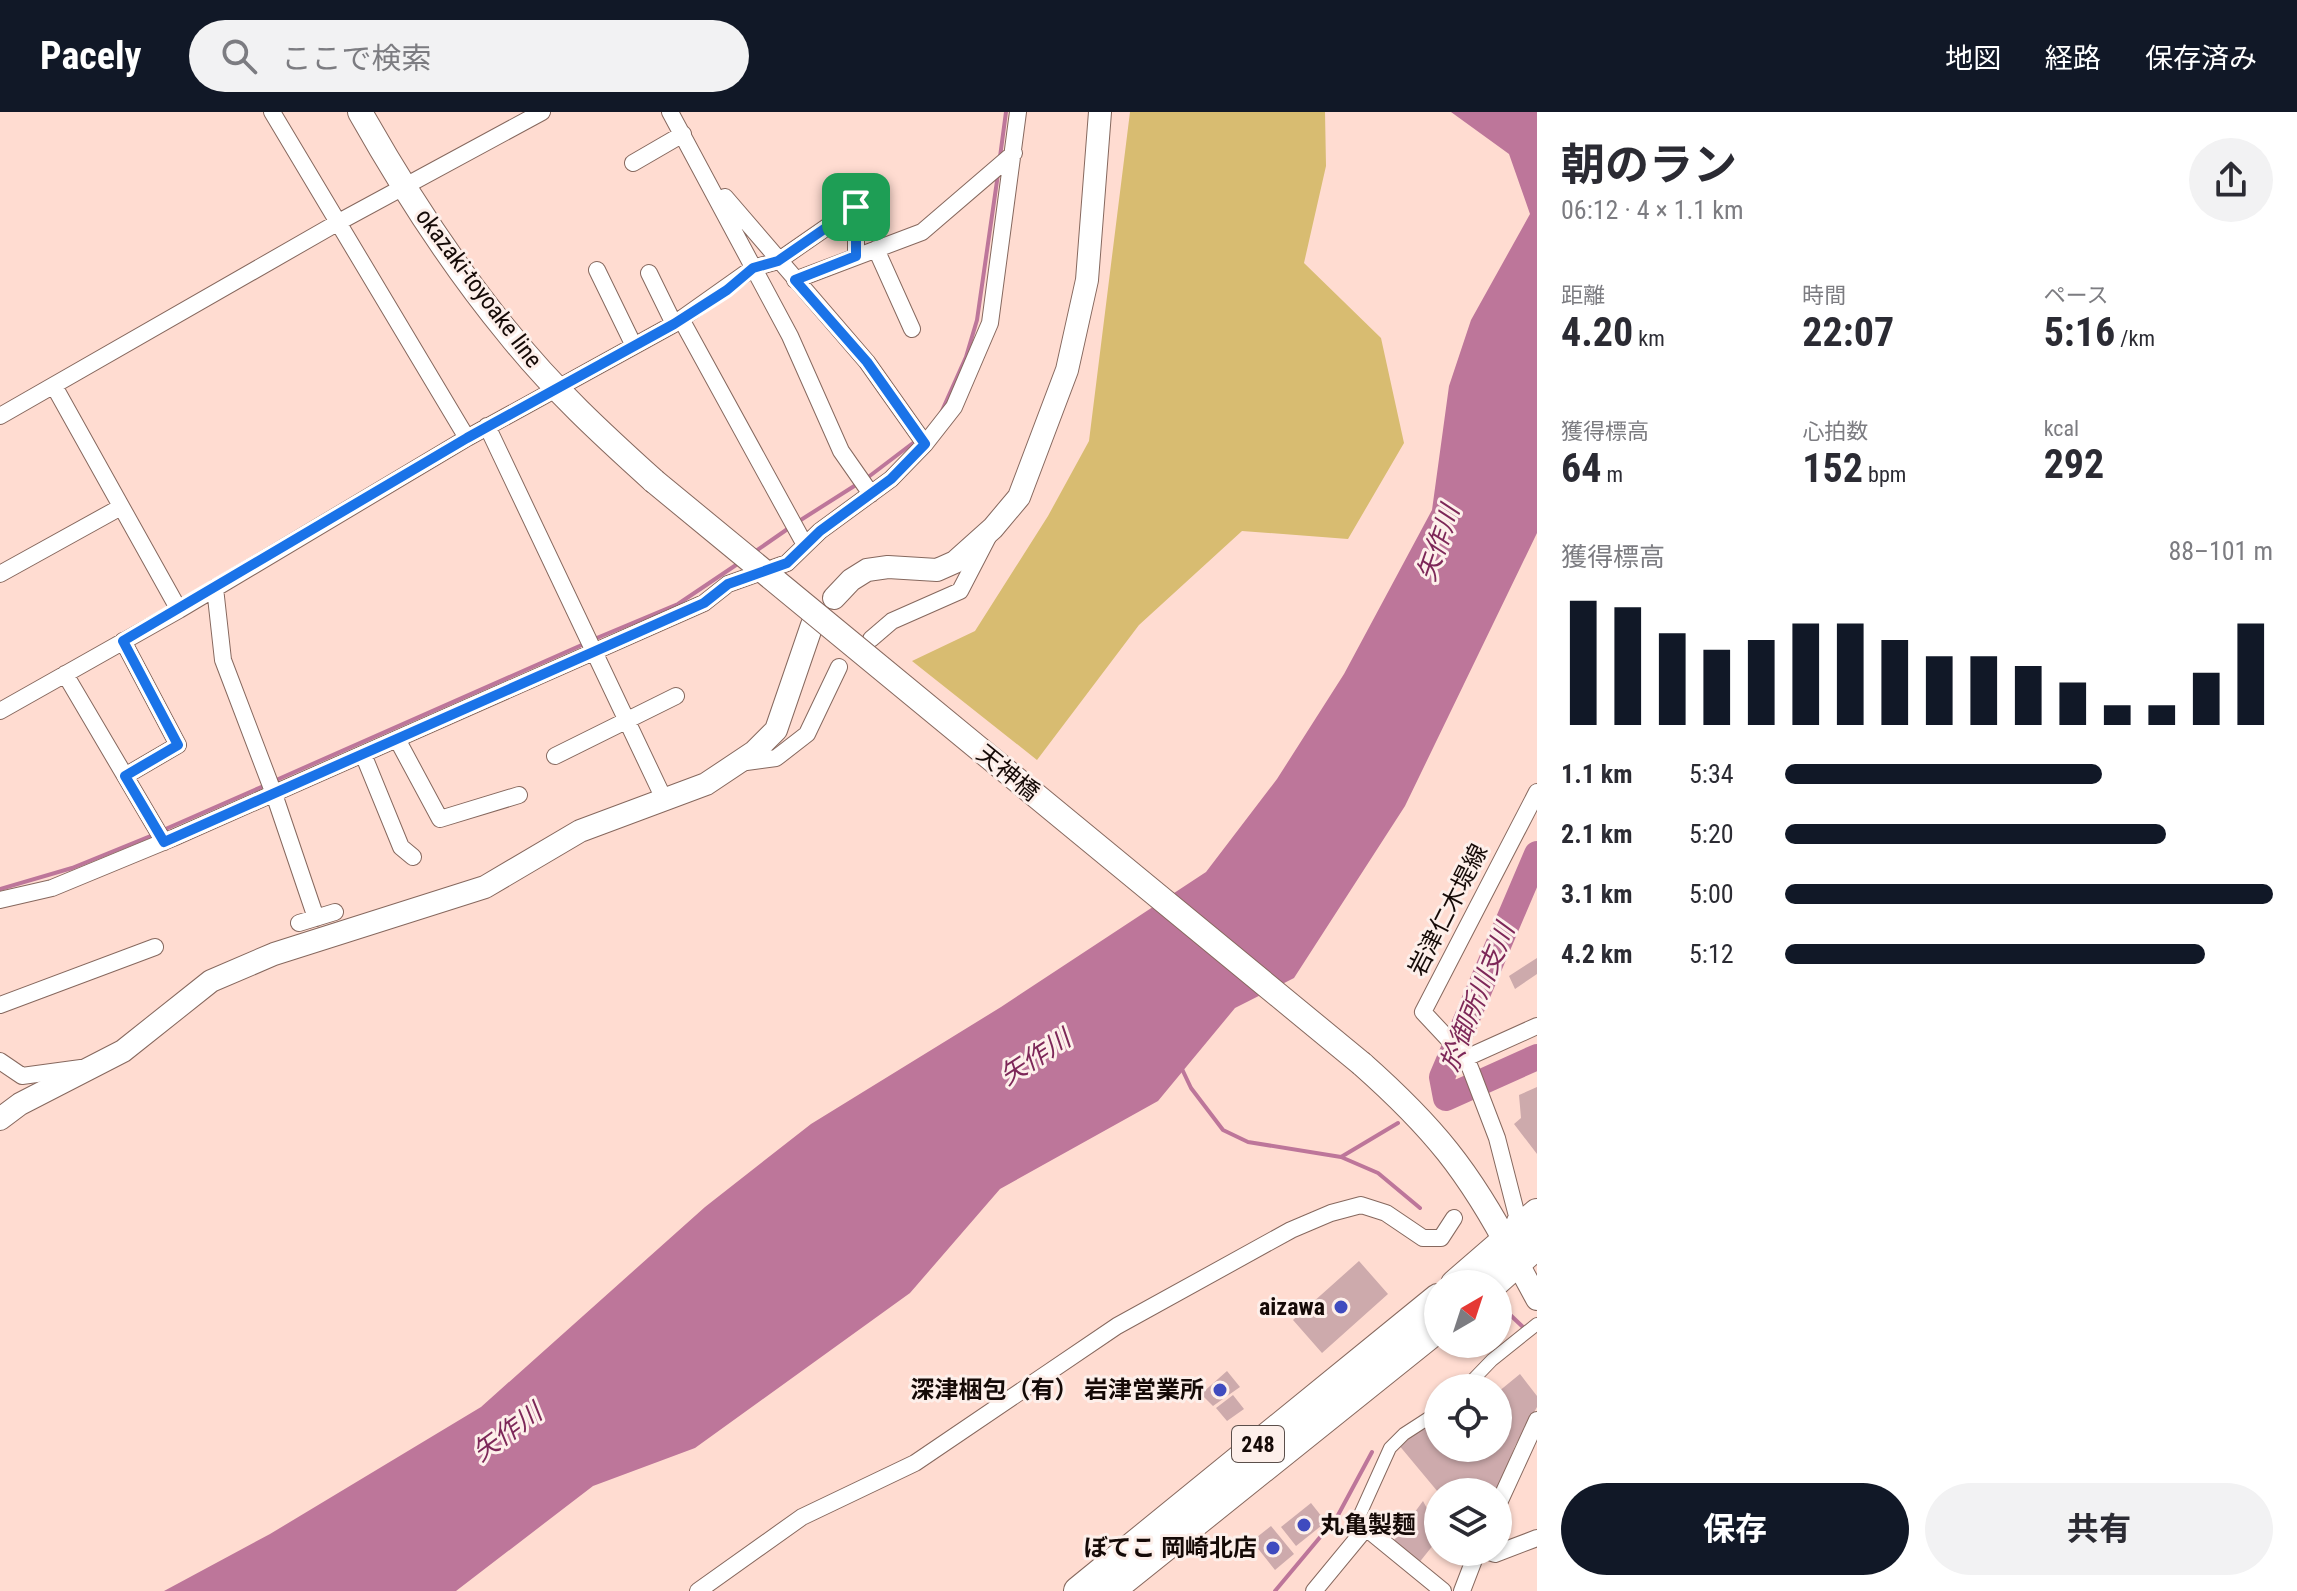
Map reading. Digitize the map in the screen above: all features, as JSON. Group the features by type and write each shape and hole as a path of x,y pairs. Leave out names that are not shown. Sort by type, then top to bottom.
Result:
{"highway":[{"path":"1505,1270 1521,1250 1537,1213"},
{"path":"1482,1270 1521,1250"},
{"name":"248","path":"1078,1591 1424,1309"},
{"name":"248","path":"1110,1591 1424,1339"}],"main road":[{"name":"okazaki-toyoake line","path":"360,112 403,188 470,285 510,336 558,389 654,481"},
{"name":"天神橋","path":"654,481 1362,1064 1420,1117 1443,1143 1521,1250"}],"street":[{"path":"272,112 467,438"},
{"path":"0,416 337,223 542,112"},
{"path":"670,112 790,336 841,451 871,494"},
{"path":"0,900 52,888 164,842 704,603 728,584 787,563 805,545 891,479 925,444 960,395 990,323 1018,112"},
{"path":"834,598 851,580 867,570 888,567 937,570 955,562 993,528 1019,497 1067,370 1087,280 1100,112"},
{"path":"633,163 683,134"},
{"path":"795,280 922,232 1014,153"},
{"path":"697,159 778,261 867,362 925,444"},
{"path":"2,703 65,674 179,610 487,426 678,321 753,268 778,261 876,193"},
{"path":"856,207 856,256"},
{"path":"876,249 912,329"},
{"path":"597,270 634,346"},
{"path":"649,273 805,545"},
{"path":"54,386 179,610"},
{"path":"487,426 664,799"},
{"path":"0,574 121,507"},
{"path":"871,639 892,621 960,591 993,528"},
{"path":"215,588 223,660 274,794 316,918"},
{"path":"0,1119 31,1098 123,1051 211,981 274,954 485,887 580,831 706,784 754,752 776,730 812,625"},
{"path":"123,641 178,745 125,776"},
{"path":"736,764 776,758 807,734 839,667"},
{"path":"65,674 164,842"},
{"path":"555,756 627,723 676,696"},
{"path":"397,739 440,819 519,795"},
{"path":"363,754 401,847 413,857"},
{"name":"岩津仁木堤線","path":"1468,1064 1423,1012 1537,792"},
{"path":"299,923 335,912"},
{"path":"0,1005 155,947"},
{"path":"1537,1026 1468,1064 1497,1138 1517,1216 1521,1250 1537,1299"},
{"path":"0,1061 22,1076 95,1066"},
{"path":"0,1105 31,1098"},
{"path":"698,1591 802,1517 915,1463 1117,1326 1291,1230 1331,1213 1361,1205 1386,1213 1423,1238 1441,1238 1454,1218"},
{"path":"1478,1374 1537,1324"},
{"path":"1510,1478 1537,1420"},
{"path":"1356,1540 1353,1530 1390,1448 1424,1421"},
{"path":"1314,1591 1366,1528 1443,1591"},
{"path":"1512,1548 1537,1538"},
{"path":"1462,1591 1472,1566"}],"shaded area":[{"path":"1130,112 1325,112 1326,166 1304,263 1381,338 1404,443 1348,539 1242,531 1139,625 1037,760 912,661 975,631 1048,516 1089,441"}],"water":[{"name":"矢作川","path":"1451,112 1537,112 1537,533 1405,806 1294,978 1235,1008 1158,1101 1000,1189 910,1293 695,1448 593,1486 456,1591 164,1591 270,1534 481,1407 705,1207 811,1124 1001,1007 1206,872 1277,779 1344,674 1432,510 1449,386 1471,320 1530,214 1509,154"}],"building":[{"path":"1537,958 1537,974 1515,989 1509,976"},
{"path":"1537,1087 1537,1154 1514,1124 1521,1118 1519,1095"},
{"name":"aizawa","path":"1359,1261 1388,1294 1322,1353 1293,1320"},
{"name":"深津梱包（有） 岩津営業所","path":"1227,1371 1240,1387 1213,1406 1201,1394"},
{"path":"1520,1374 1537,1396 1537,1407 1512,1454 1512,1381"},
{"path":"1233,1395 1244,1409 1227,1421 1216,1408"},
{"path":"1422,1425 1424,1462 1509,1462 1502,1478 1426,1478 1398,1444"},
{"path":"1423,1501 1424,1556 1418,1564 1392,1543"},
{"name":"丸亀製麺","path":"1311,1503 1326,1522 1296,1546 1281,1527"},
{"name":"ぼてこ 岡崎北店","path":"1271,1526 1294,1554 1275,1570 1252,1541"}],"waterway":[{"path":"1000,157 1006,112"},
{"path":"941,413 966,357 977,320 998,174"},
{"path":"867,478 917,440"},
{"path":"796,523 859,483"},
{"path":"753,553 789,528"},
{"path":"592,640 678,604 739,563"},
{"path":"274,781 584,644"},
{"path":"161,831 266,785"},
{"path":"0,889 72,868 153,835"},
{"name":"於御所川支川","path":"1537,854 1442,1077 1446,1098 1537,1057"},
{"path":"1182,1069 1191,1088 1223,1130 1248,1142 1341,1157 1398,1123"},
{"path":"1437,1102 1446,1098"},
{"path":"1341,1157 1378,1173 1420,1208"},
{"path":"1512,1317 1524,1328"},
{"path":"1275,1591 1337,1517 1372,1452"}],"place":[{"name":"aizawa","path":"1341,1307"},
{"name":"深津梱包（有） 岩津営業所","path":"1220,1390"},
{"name":"丸亀製麺","path":"1304,1525"},
{"name":"ぼてこ 岡崎北店","path":"1273,1548"}],"route":[{"path":"856,207 856,256 795,280 867,362 925,444 891,479 820,531 787,563 728,584 704,603 164,842 125,776 178,745 123,641 467,438 674,324 727,290 753,268 778,261 856,207"}]}
